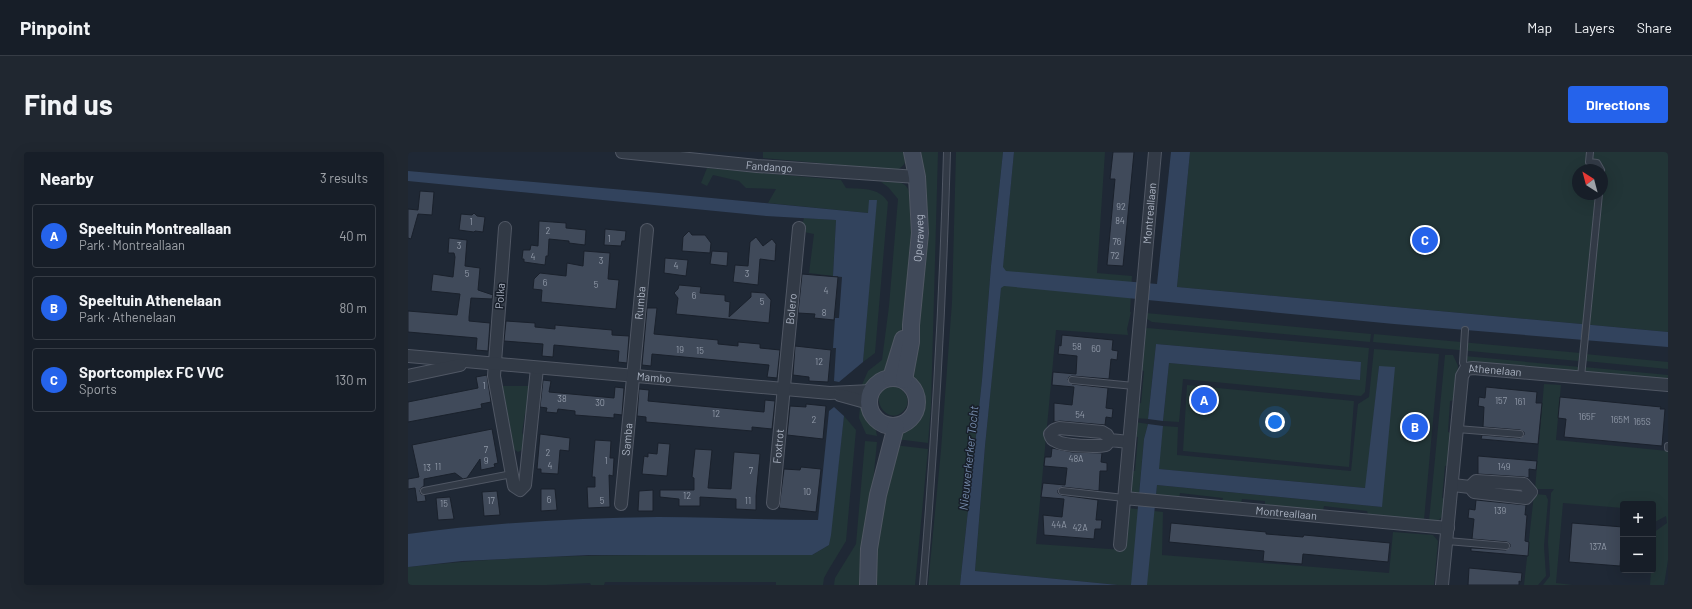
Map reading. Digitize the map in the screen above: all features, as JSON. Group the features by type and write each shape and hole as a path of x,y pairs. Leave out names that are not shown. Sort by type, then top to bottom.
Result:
{"main road":[{"name":"Operaweg","path":"898,379 911,342 911,325 920,233 917,177 912,152"},
{"path":"898,379 910,385 915,391 917,406 910,420 903,424 889,425 873,415 870,397 879,382 898,379"},
{"path":"868,585 869,549 881,479 879,464 889,425"}],"street":[{"name":"Fandango","path":"622,152 757,166 917,177"},
{"name":"Montreallaan","path":"1120,545 1130,499 1129,442 1155,152"},
{"name":"Polka","path":"505,228 494,376 514,486 520,490 525,485 528,454"},
{"name":"Bolero","path":"784,389 799,228"},
{"name":"Rumba","path":"633,375 647,230"},
{"name":"Mambo","path":"408,356 473,363 494,363 870,397"},
{"name":"Mambo","path":"408,376 473,363"},
{"path":"508,455 528,454 537,368"},
{"name":"Athenelaan","path":"1442,585 1453,485 1462,376 1466,370 1473,368 1668,385"},
{"name":"Samba","path":"621,504 633,375"},
{"name":"Foxtrot","path":"773,503 784,389"},
{"path":"1110,440 1129,442"},
{"path":"1453,485 1470,487"},
{"name":"Montreallaan","path":"1130,499 1448,528"}],"lane":[{"path":"923,585 934,446 944,251 947,152"},
{"path":"1590,152 1589,162 1598,164"},
{"path":"1581,377 1598,200"},
{"path":"1465,330 1463,364 1466,370"},
{"path":"1072,380 1134,386"},
{"path":"1457,429 1520,434"},
{"path":"424,491 512,474"},
{"path":"1062,491 1130,499"},
{"path":"1447,541 1506,546"}],"shaded area":[{"path":"763,152 907,152 907,155 903,165 896,170 763,158"},
{"path":"921,152 938,152 931,405 928,443 896,439 902,430 920,415 924,403 922,390 913,379 911,365 919,325 928,217"},
{"path":"956,152 1003,152 991,266 982,380 960,585 928,585 941,450 952,302"},
{"path":"1014,152 1105,152 1097,273 1132,276 1131,312 1127,329 1128,335 1056,330 1036,544 1124,550 1128,508 1163,512 1162,555 1389,573 1393,532 1433,535 1438,541 1434,585 1118,585 975,571 985,446"},
{"path":"1190,152 1668,152 1668,332 1177,287"},
{"path":"707,168 841,180 846,188 875,191 884,197 888,202 875,353 863,362 876,200 868,213 768,203 776,189 746,188 739,181 713,175 707,186 701,183"},
{"path":"886,181 904,184 910,196 913,234 909,280 904,320 895,351 886,369 875,379 861,387 868,371 882,360 889,306 898,199 888,187 881,182"},
{"path":"804,218 836,220 833,276 809,273 814,234 804,232 805,227 795,226 795,222 803,222"},
{"path":"1146,313 1371,334 1370,342 1152,322 1147,319"},
{"path":"1148,328 1369,348 1365,392 1361,396 1183,379 1179,422 1163,421 1169,363 1360,380 1361,362 1156,344 1148,419 1135,418 1137,404 1141,403 1144,371 1140,370 1144,329"},
{"path":"1374,334 1580,353 1578,361 1373,342"},
{"path":"1374,349 1439,354 1424,520 1368,514 1367,511 1324,506 1323,511 1265,505 1265,501 1242,499 1241,503 1222,501 1223,498 1180,493 1179,498 1156,495 1157,485 1382,507 1379,366 1366,488 1158,469 1163,426 1178,427 1177,455 1351,471 1358,404 1369,397"},
{"path":"1585,354 1668,362 1668,369 1585,361"},
{"path":"1445,355 1453,355 1458,366 1454,400 1450,401 1448,432 1451,433 1449,465 1445,466 1442,498 1446,499 1443,515 1436,522 1429,521"},
{"path":"1465,356 1580,367 1579,372 1468,362"},
{"path":"1584,367 1668,375 1668,381 1583,373"},
{"path":"1544,384 1561,385 1556,440 1668,451 1668,560 1664,585 1650,585 1651,573 1656,573 1656,531 1667,523 1666,516 1656,521 1656,501 1620,501 1620,508 1563,503 1556,583 1573,585 1543,585 1550,576 1548,542 1551,493 1554,489 1535,489"},
{"path":"1187,385 1354,401 1349,467 1183,451"},
{"path":"502,386 532,386 529,413 525,413 522,433 526,438 524,449 518,452 512,448 507,434 511,432"},
{"path":"893,386 897,387 906,394 908,401 905,409 899,415 892,416 881,408 879,402 880,395 884,390"},
{"path":"860,407 875,426 877,436 866,434 859,418"},
{"path":"844,416 856,430 846,541 824,578 823,585 776,585 776,582 605,582 604,585 591,585 590,583 547,585 408,585 408,567 458,562 610,555 812,555 829,545"},
{"path":"1135,422 1148,424 1144,439 1139,494 1132,493 1129,484 1131,471 1135,471 1138,437 1134,436"},
{"path":"865,441 877,442 871,503 861,549 860,585 834,585 835,578 856,544"},
{"path":"894,445 928,449 915,585 875,585 875,556"},
{"path":"1534,494 1546,495 1548,500 1544,546 1546,576 1538,585 1524,585"}],"water":[{"path":"1003,152 1014,152 1003,267 1006,271 1157,284 1171,152 1190,152 1177,287 1668,332 1668,347 1394,324 1004,286 1001,288 985,446 975,571 1118,585 960,585 982,380 991,266"},
{"path":"408,171 868,213 869,200 877,200 863,362 839,382 834,381 836,348 833,348 835,318 839,318 842,277 833,276 836,220 766,216 408,181"},
{"path":"1156,344 1361,362 1360,380 1169,363 1163,421 1148,419"},
{"path":"1379,366 1395,367 1382,507 1157,485 1147,585 1131,585 1144,439 1148,424 1163,426 1159,469 1365,488"},
{"path":"834,407 844,416 831,535 829,545 812,555 589,555 462,561 408,567 408,534 439,530 564,520 658,517 818,520 829,411"}],"building":[{"path":"1113,152 1134,152 1123,266 1107,265 1115,179 1110,179"},
{"path":"420,191 434,192 432,215 418,214 411,239 408,238 408,209 418,210"},
{"path":"474,213 477,216 485,217 483,232 459,230 461,214 472,215"},
{"path":"539,221 566,223 566,228 586,230 585,245 569,243 569,241 549,239 548,256 546,256 545,265 524,262 524,259 522,259 523,250 530,250 531,245 538,246"},
{"path":"605,229 626,231 625,241 622,241 621,246 604,245"},
{"path":"689,231 692,235 705,235 711,243 710,253 682,251 683,237"},
{"path":"756,237 763,246 772,239 776,244 775,261 760,259 758,285 733,282 735,265 748,266 750,242"},
{"path":"449,238 467,240 465,266 480,268 478,290 493,295 492,299 471,298 469,317 469,321 490,323 488,351 476,350 477,338 408,332 408,311 457,315 460,294 431,291 433,274 453,277 455,257 454,253 448,253"},
{"path":"584,251 610,253 608,279 619,280 616,309 541,302 542,290 533,289 534,279 540,273 566,276 567,263 583,266"},
{"path":"712,251 728,252 727,266 710,264"},
{"path":"665,258 688,260 686,276 664,273"},
{"path":"802,274 838,277 834,320 814,318 815,314 798,313"},
{"path":"679,285 701,287 700,293 725,295 725,301 730,302 729,317 751,297 751,292 765,293 771,300 769,323 676,314 678,298 674,293 678,289"},
{"path":"647,308 657,308 654,334 718,340 718,344 738,346 738,342 760,344 760,348 780,350 777,378 767,377 769,365 652,354 651,366 642,365"},
{"path":"506,321 535,323 535,327 555,329 555,325 612,330 612,335 629,336 627,363 618,362 619,351 554,345 553,357 542,356 543,344 504,341"},
{"path":"1062,335 1113,340 1112,350 1118,351 1117,360 1111,359 1109,379 1072,376 1069,377 1068,380 1072,384 1108,388 1106,408 1113,409 1112,418 1106,417 1105,425 1060,421 1054,422 1054,403 1072,405 1074,387 1052,385 1053,372 1076,374 1077,356 1058,354 1059,345 1061,346"},
{"path":"795,346 831,350 828,382 809,381 809,377 793,375"},
{"path":"487,375 491,402 481,404 482,408 408,422 408,402 478,388 476,377"},
{"path":"543,380 551,381 549,392 614,398 615,387 624,388 622,415 614,414 614,418 575,415 575,411 558,409 557,413 546,412 547,408 540,407"},
{"path":"1486,387 1537,392 1536,403 1542,403 1538,444 1481,439 1482,435 1520,438 1524,435 1524,432 1520,430 1483,427 1484,407 1478,406 1479,397 1485,398"},
{"path":"639,389 649,390 648,401 764,412 765,400 775,401 772,429 752,427 752,431 646,422 646,417 637,416"},
{"path":"1560,397 1661,407 1660,409 1665,409 1662,446 1564,437 1566,419 1558,418"},
{"path":"806,404 826,406 823,439 787,435 790,406 806,407"},
{"path":"492,429 498,463 494,464 495,467 481,470 480,459 467,478 463,479 455,473 424,479 424,486 420,491 421,494 425,495 426,501 417,502 415,488 408,489 408,479 419,477 412,445"},
{"path":"540,434 570,438 569,451 560,450 558,474 541,473 541,469 537,469"},
{"path":"595,440 611,441 610,458 614,458 613,476 609,475 610,507 588,508 587,487 595,487 595,477 592,477"},
{"path":"658,443 670,444 667,476 642,474 644,456 648,457 648,453 657,454"},
{"path":"1052,448 1072,452 1102,453 1101,462 1107,463 1107,471 1100,471 1099,491 1062,487 1058,490 1058,493 1062,495 1098,500 1096,520 1102,520 1101,529 1095,529 1094,539 1044,535 1043,515 1062,517 1064,499 1041,497 1043,483 1065,485 1067,468 1044,466 1045,457 1051,457"},
{"path":"695,449 712,450 708,488 731,489 734,452 760,454 756,510 736,509 736,499 700,497 700,506 679,506 679,499 660,497 660,490 694,490 694,478 692,477"},
{"path":"1478,456 1537,461 1536,470 1529,469 1529,478 1478,474"},
{"path":"801,467 821,469 816,512 779,508 784,469 800,470"},
{"path":"541,489 555,489 557,510 541,511"},
{"path":"653,490 653,511 638,511 639,491"},
{"path":"497,491 500,515 484,516 482,492"},
{"path":"450,497 454,519 438,520 436,498"},
{"path":"1476,500 1526,505 1525,515 1527,515 1525,541 1529,542 1528,556 1471,551 1471,548 1506,550 1510,547 1510,544 1507,542 1472,539 1474,519 1468,518 1469,509 1475,510"},
{"path":"1171,523 1266,532 1266,534 1303,537 1304,535 1390,543 1388,562 1303,554 1302,564 1263,561 1264,551 1169,542"},
{"path":"1572,523 1620,527 1620,566 1569,562"},
{"path":"1469,568 1522,573 1521,582 1519,581 1519,585 1468,585"}],"place":[{"name":"Sportcomplex FC VVC","path":"1425,240"},
{"name":"Speeltuin Montreallaan","path":"1204,400"},
{"name":"Speeltuin Athenelaan","path":"1415,427"}],"water label":[{"name":"Nieuwerkerker Tocht","path":"969,458"}]}
